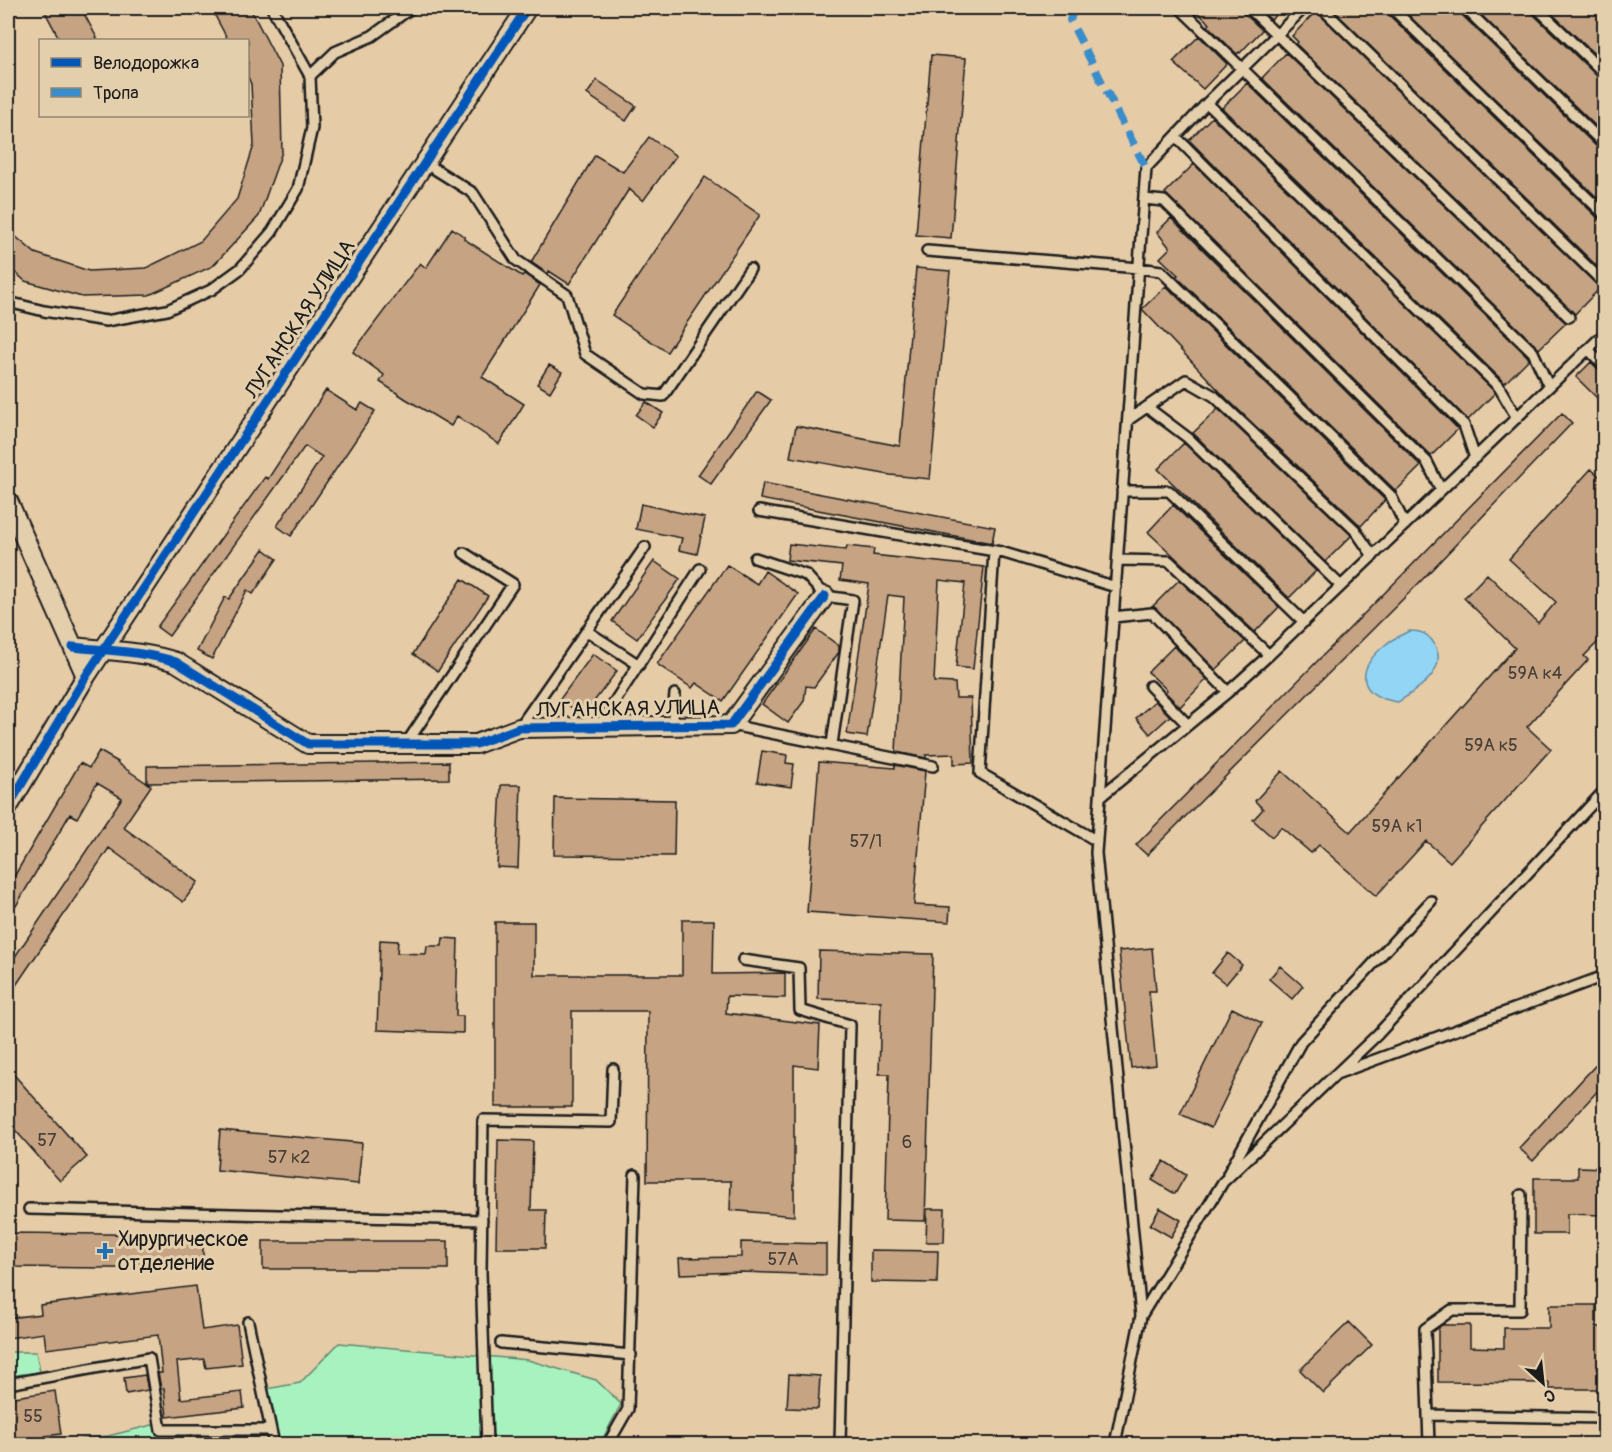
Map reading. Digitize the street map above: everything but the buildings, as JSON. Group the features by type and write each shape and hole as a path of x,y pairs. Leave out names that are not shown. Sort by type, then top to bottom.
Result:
{"street":[{"name":"ЛУГАНСКАЯ УЛИЦА","path":"8,807 86,676 527,8"},
{"path":"8,501 86,676"},
{"name":"ЛУГАНСКАЯ УЛИЦА","path":"73,647 157,656 176,662 308,744 476,744 519,728 731,725 825,596"}],"lane":[{"path":"8,302 44,311 106,321 167,310 211,290 240,269 272,232 298,189 312,128 310,76 272,8"},
{"path":"310,76 335,52 372,36 411,8"},
{"path":"1249,8 1569,316"},
{"path":"1115,1444 1141,1316 1097,865 1097,841 1146,168 1207,103 1304,8"},
{"path":"1322,8 1605,283"},
{"path":"1392,8 1605,214"},
{"path":"1465,8 1605,144"},
{"path":"1537,8 1605,73"},
{"path":"1182,10 1533,352 1549,387"},
{"path":"1207,103 1499,387 1517,418"},
{"path":"1176,137 1464,424 1475,458"},
{"path":"425,163 473,193 516,260 567,295 585,354 644,394 663,396 750,269"},
{"path":"1144,199 1164,201 1427,462 1441,490"},
{"path":"927,251 1161,271 1391,496 1405,525"},
{"path":"1100,797 1228,692 1269,655 1605,334"},
{"path":"1588,349 1605,366"},
{"path":"1128,420 1186,380 1214,396 1355,530 1373,556"},
{"path":"1147,407 1188,438 1341,586"},
{"path":"1122,490 1169,491 1304,622"},
{"path":"759,511 994,551 1116,587"},
{"path":"519,728 645,547"},
{"path":"994,551 980,773 1097,841"},
{"path":"406,744 513,584 464,552"},
{"path":"755,558 806,575 825,596 853,600 832,744"},
{"path":"1118,560 1169,561 1269,655"},
{"path":"599,727 700,569"},
{"path":"1113,617 1152,613 1228,692"},
{"path":"587,631 639,665"},
{"path":"1150,686 1188,725"},
{"path":"672,726 675,694"},
{"path":"731,725 933,766"},
{"path":"1223,1182 1377,1035 1605,791"},
{"path":"1141,1316 1223,1182 1301,1042 1431,901"},
{"path":"742,960 799,968 800,1010 849,1025 840,1444"},
{"path":"1335,1074 1605,976"},
{"path":"487,1444 481,1272 483,1120 611,1122 613,1069"},
{"path":"608,1444 628,1409 635,1175"},
{"path":"1429,1444 1425,1329 1452,1310 1520,1311 1521,1195"},
{"path":"30,1209 482,1220"},
{"path":"248,1323 274,1444"},
{"path":"501,1343 631,1355"},
{"path":"8,1384 149,1358 161,1430 271,1430"},
{"path":"1428,1415 1605,1418"}],"green space":[{"path":"339,1343 528,1360 596,1380 621,1404 600,1444 280,1444 266,1389 300,1383"},
{"path":"8,1352 36,1352 40,1372 8,1376"},
{"path":"152,1425 181,1440 239,1439 242,1444 72,1444 76,1440 108,1436"}],"water":[{"path":"1409,631 1423,633 1433,642 1438,661 1435,670 1423,685 1398,702 1384,699 1368,688 1365,672 1375,654 1393,639"}],"marked path":[{"path":"1074,8 1070,20 1146,168"}],"cycle path":[{"path":"8,807 86,676 527,8"},
{"path":"73,647 138,653 176,662 308,744 476,744 519,728 731,725 825,596"}],"place":[{"name":"Хирургическое отделение","path":"105,1251"}]}
